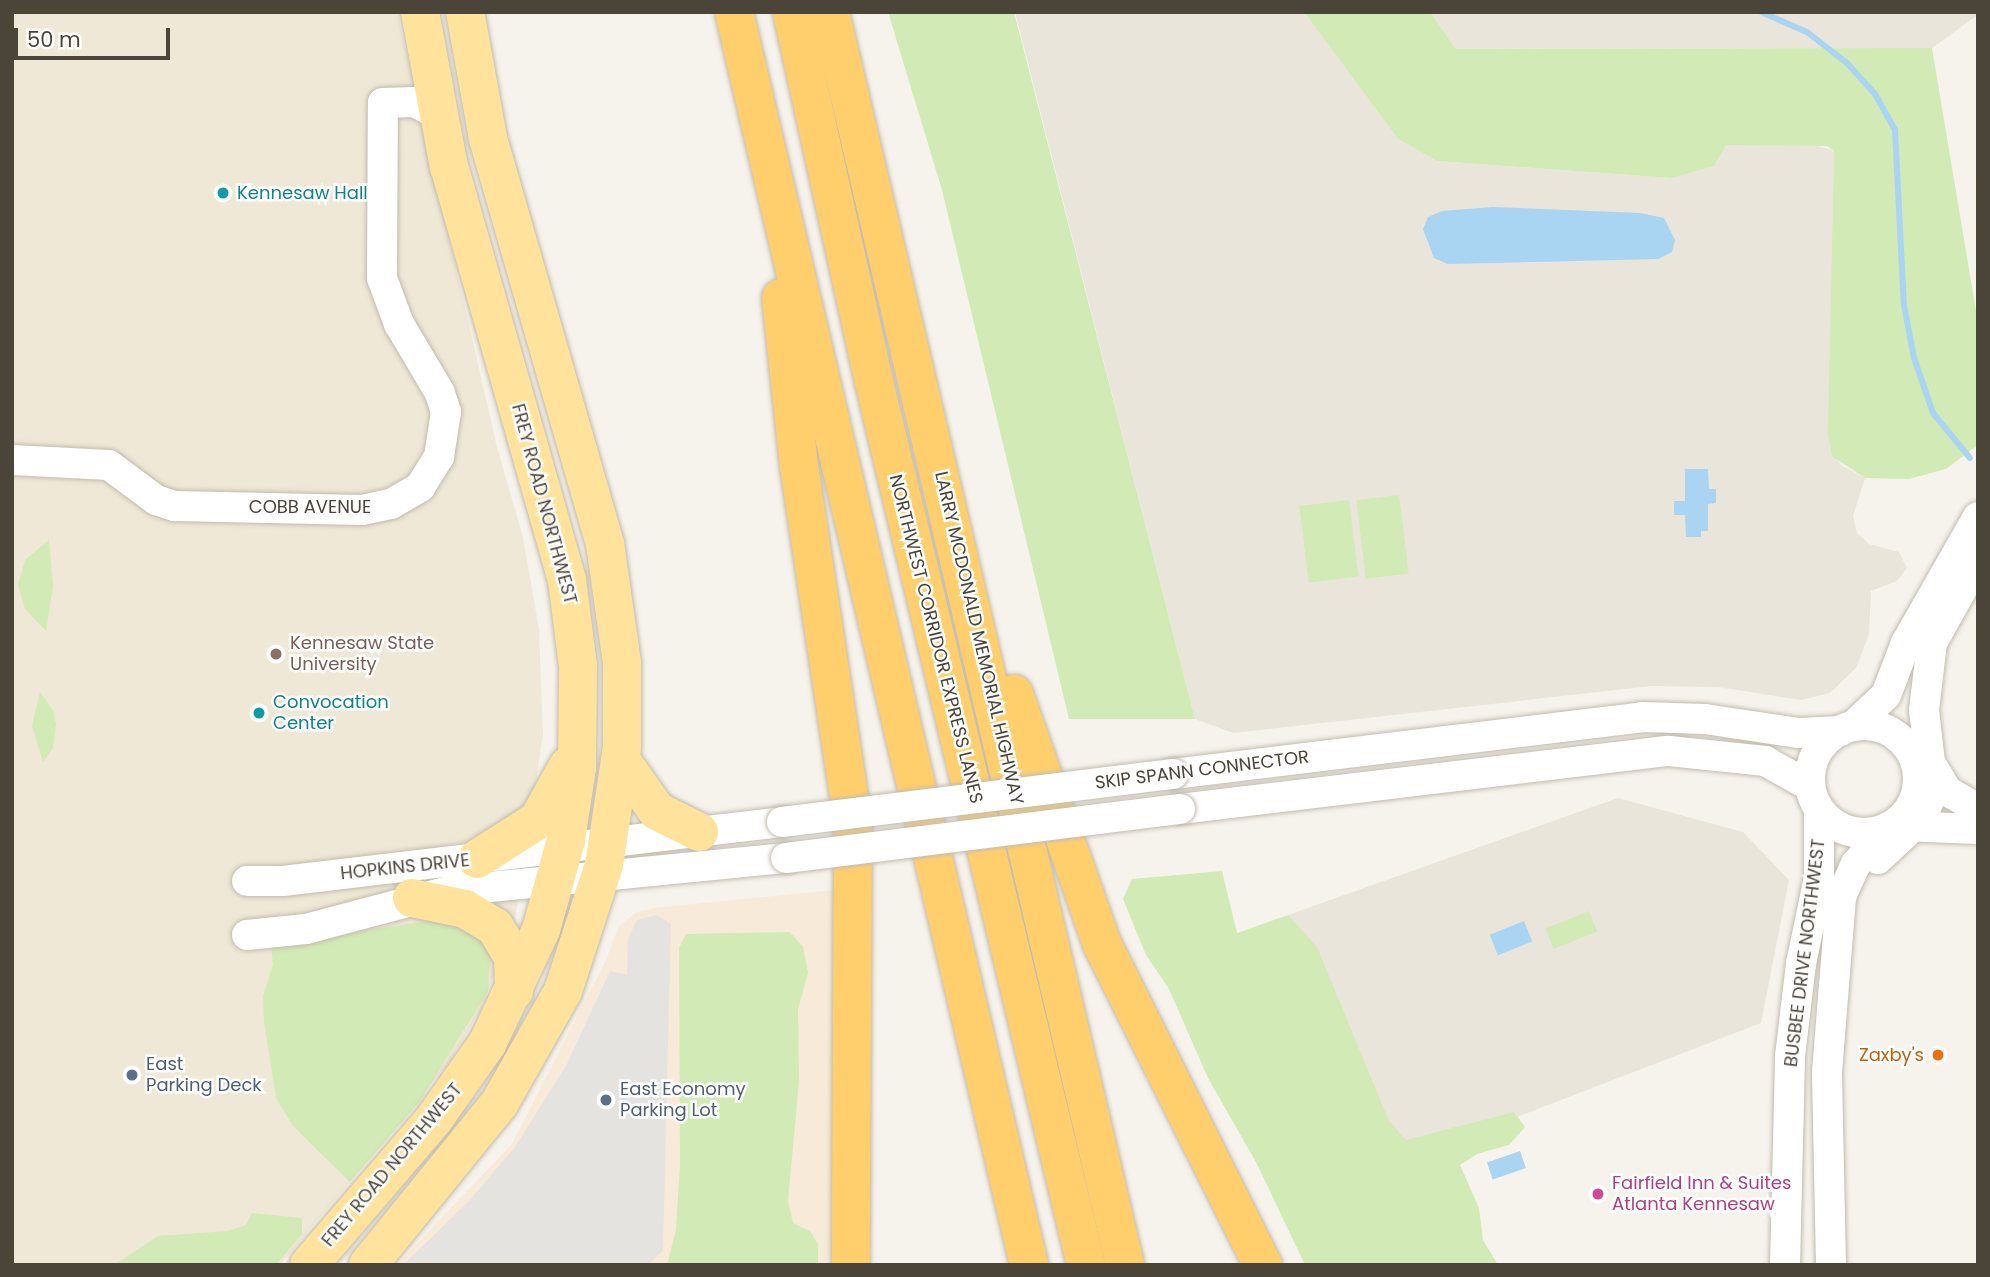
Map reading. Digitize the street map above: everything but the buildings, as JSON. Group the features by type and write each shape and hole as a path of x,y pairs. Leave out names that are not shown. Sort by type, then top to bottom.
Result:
{"highway":[{"path":"734,12 1029,1265"},
{"name":"NORTHWEST CORRIDOR EXPRESS LANES","path":"792,12 874,382 1086,1265"},
{"name":"LARRY MCDONALD MEMORIAL HIGHWAY","path":"830,12 1125,1265"},
{"path":"765,139 799,466 853,824 851,1265"},
{"path":"965,577 1027,730 1106,954 1263,1265"}],"main road":[{"name":"FREY ROAD NORTHWEST","path":"309,1265 455,1092 514,992 559,865 579,738 578,666 567,580 436,113 420,12"},
{"path":"368,1265 499,1104 535,1046 576,961 605,861 621,760 622,663 605,544 488,138 465,12"},
{"path":"477,859 538,820 562,781 579,738"},
{"path":"621,760 657,811 711,831"},
{"path":"412,898 465,909 495,927 513,957 514,992"}],"street":[{"name":"COBB AVENUE","path":"12,460 109,465 156,500 175,506 362,510 391,504 420,486 439,457 446,412 440,393 399,324 382,278 383,103 414,102 436,113"},
{"path":"1978,517 1906,643 1859,704 1820,748 1815,797 1850,831 1898,827 1978,829"},
{"path":"1898,827 1929,801 1931,764 1924,710 1932,643 1978,561"},
{"name":"SKIP SPANN CONNECTOR","path":"605,861 711,831 1622,719 1686,717 1837,730"},
{"path":"1837,730 1892,733 1916,763 1914,801 1898,827"},
{"name":"SKIP SPANN CONNECTOR","path":"559,865 605,861 726,865 1631,754 1693,752 1743,757 1780,765 1815,797"},
{"path":"1743,757 1783,783 1821,840"},
{"path":"1931,764 1947,791 1978,809"},
{"name":"BUSBEE DRIVE NORTHWEST","path":"1785,1265 1790,1056 1821,840 1815,797"},
{"name":"BUSBEE DRIVE NORTHWEST","path":"1831,1265 1827,1072 1842,911 1898,827"},
{"name":"HOPKINS DRIVE","path":"247,881 477,859 559,865"},
{"name":"HOPKINS DRIVE","path":"247,935 346,920 412,898 559,865"}],"shaded area":[{"name":"Kennesaw State University","path":"12,12 397,12 497,447 523,537 539,629 543,735 516,913 482,1007 450,1061 280,1265 12,1265"},
{"path":"1015,12 1304,12 1398,139 1437,161 1671,178 1725,145 1809,143 1834,151 1830,446 1841,465 1865,478 1853,516 1857,533 1869,544 1899,552 1907,568 1897,581 1871,591 1869,634 1856,668 1830,693 1801,700 1718,687 1652,686 1233,733 1195,719"},
{"path":"1430,12 1978,12 1978,15 1932,48 1456,49"},
{"path":"1618,798 1743,832 1789,880 1761,1023 1392,1165 1288,915"},
{"path":"835,890 836,1137 828,1265 397,1265 512,1144 606,960 619,926 637,912 654,908"},
{"name":"East Economy Parking Lot","path":"657,915 671,924 663,1250 648,1265 403,1265 469,1201 515,1147 566,1066 610,971 627,975 628,938 637,920"}],"green space":[{"path":"888,12 1014,12 1195,719 1069,719 942,190"},
{"path":"1304,12 1430,12 1456,49 1932,48 1978,323 1978,445 1946,469 1909,479 1865,478 1832,456 1828,433 1834,151 1827,146 1726,145 1714,166 1671,178 1437,161 1398,139"},
{"path":"1399,495 1409,573 1366,579 1356,500"},
{"path":"1349,500 1358,576 1309,583 1299,506"},
{"path":"49,540 53,587 46,631 25,609 18,585 25,560"},
{"path":"40,692 53,710 56,724 53,748 43,762 32,726"},
{"path":"1222,871 1237,933 1288,915 1317,947 1389,1121 1406,1140 1514,1112 1525,1127 1509,1145 1477,1154 1460,1165 1479,1208 1483,1240 1498,1265 1305,1265 1257,1164 1208,1078 1169,989 1146,955 1123,899 1132,879"},
{"path":"1589,911 1597,931 1554,949 1545,929"},
{"path":"441,919 476,934 490,956 488,991 420,1101 350,1182 293,1126 276,1098 264,1021 263,996 273,965 271,945"},
{"path":"790,932 803,947 808,973 798,1009 799,1081 788,1201 793,1223 810,1231 818,1244 818,1265 667,1265 676,1230 680,1164 679,948 686,934"},
{"path":"252,1213 302,1218 302,1234 276,1265 114,1265 158,1236 228,1231 246,1225"}],"water":[{"path":"1493,207 1640,213 1664,218 1675,240 1672,252 1658,259 1448,264 1434,258 1423,229 1428,217 1442,211"},
{"path":"1685,469 1708,469 1709,489 1716,489 1716,503 1708,504 1708,531 1701,531 1701,537 1686,537 1685,515 1674,515 1674,501 1685,501"},
{"path":"1524,921 1532,941 1498,955 1490,935"},
{"path":"1520,1151 1526,1168 1493,1179 1487,1162"}],"waterway":[{"path":"1761,12 1807,32 1847,63 1875,94 1895,130 1904,305 1914,358 1933,413 1970,458"}],"place":[{"name":"Kennesaw Hall","path":"223,193"},
{"name":"Kennesaw State University","path":"276,654"},
{"name":"Convocation Center","path":"259,713"},
{"name":"Zaxby's","path":"1938,1055"},
{"name":"East Parking Deck","path":"132,1075"},
{"name":"East Economy Parking Lot","path":"606,1100"},
{"name":"Fairfield Inn & Suites Atlanta Kennesaw","path":"1598,1194"}]}
